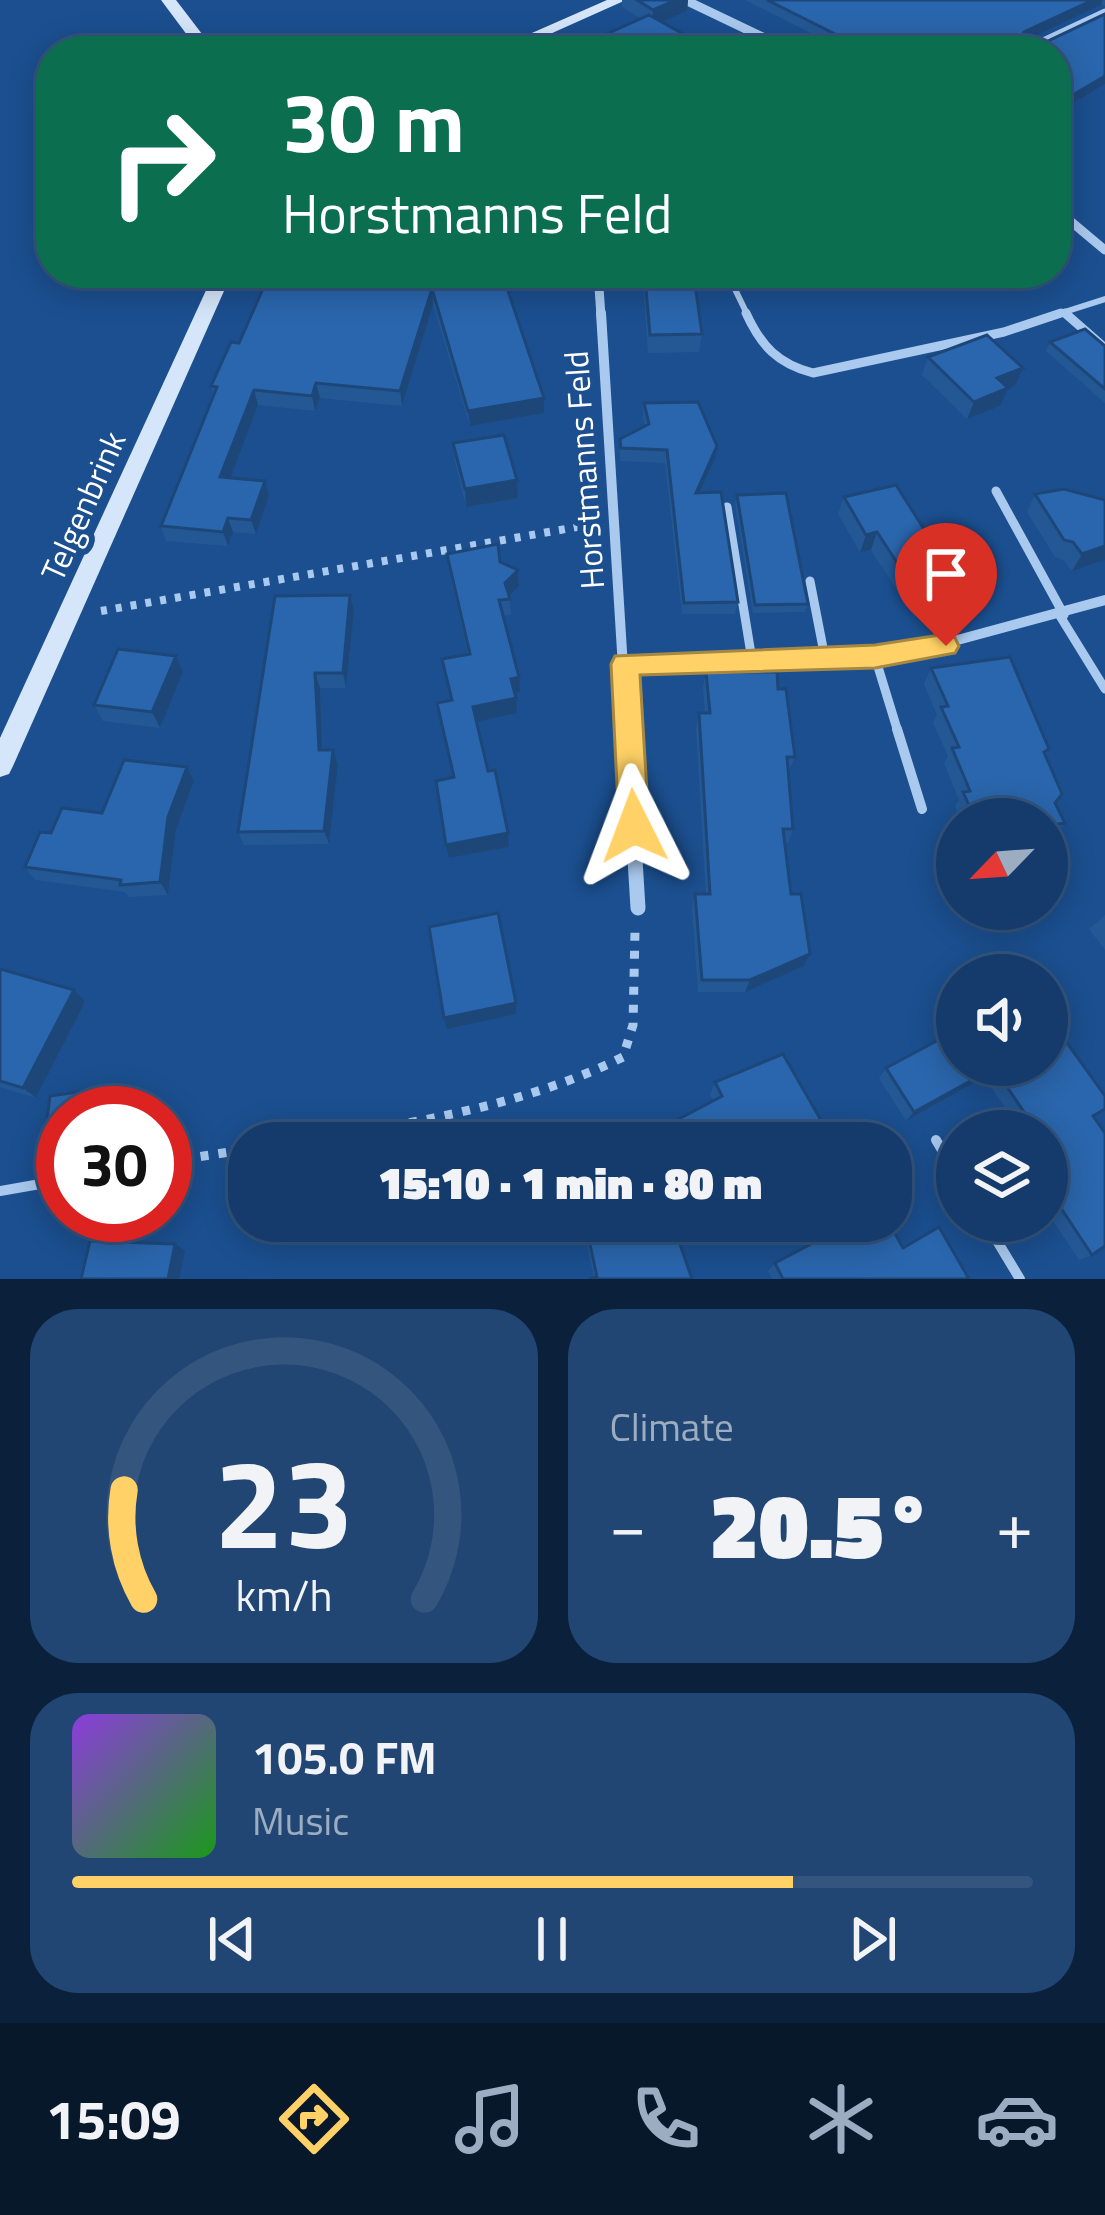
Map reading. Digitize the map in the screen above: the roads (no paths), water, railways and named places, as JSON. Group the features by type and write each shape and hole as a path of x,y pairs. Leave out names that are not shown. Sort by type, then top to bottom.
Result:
{"street":[{"path":"169,0 196,36"},
{"path":"534,36 619,0"},
{"path":"685,0 761,36"},
{"path":"1056,36 1105,13"},
{"path":"1071,222 1105,250"},
{"name":"Telgenbrink","path":"0,766 216,288"},
{"name":"Horstmanns Feld","path":"600,288 638,908"},
{"path":"625,664 875,657 974,639 1105,601"}],"lane":[{"path":"736,288 769,357 787,369 813,373 1004,332 1105,299"},
{"path":"1065,313 1105,348"},
{"path":"996,490 1105,689"},
{"path":"728,507 752,660"},
{"path":"810,581 825,658"},
{"path":"875,657 922,809"},
{"path":"0,1191 36,1185"},
{"path":"998,1242 1020,1279"}]}
